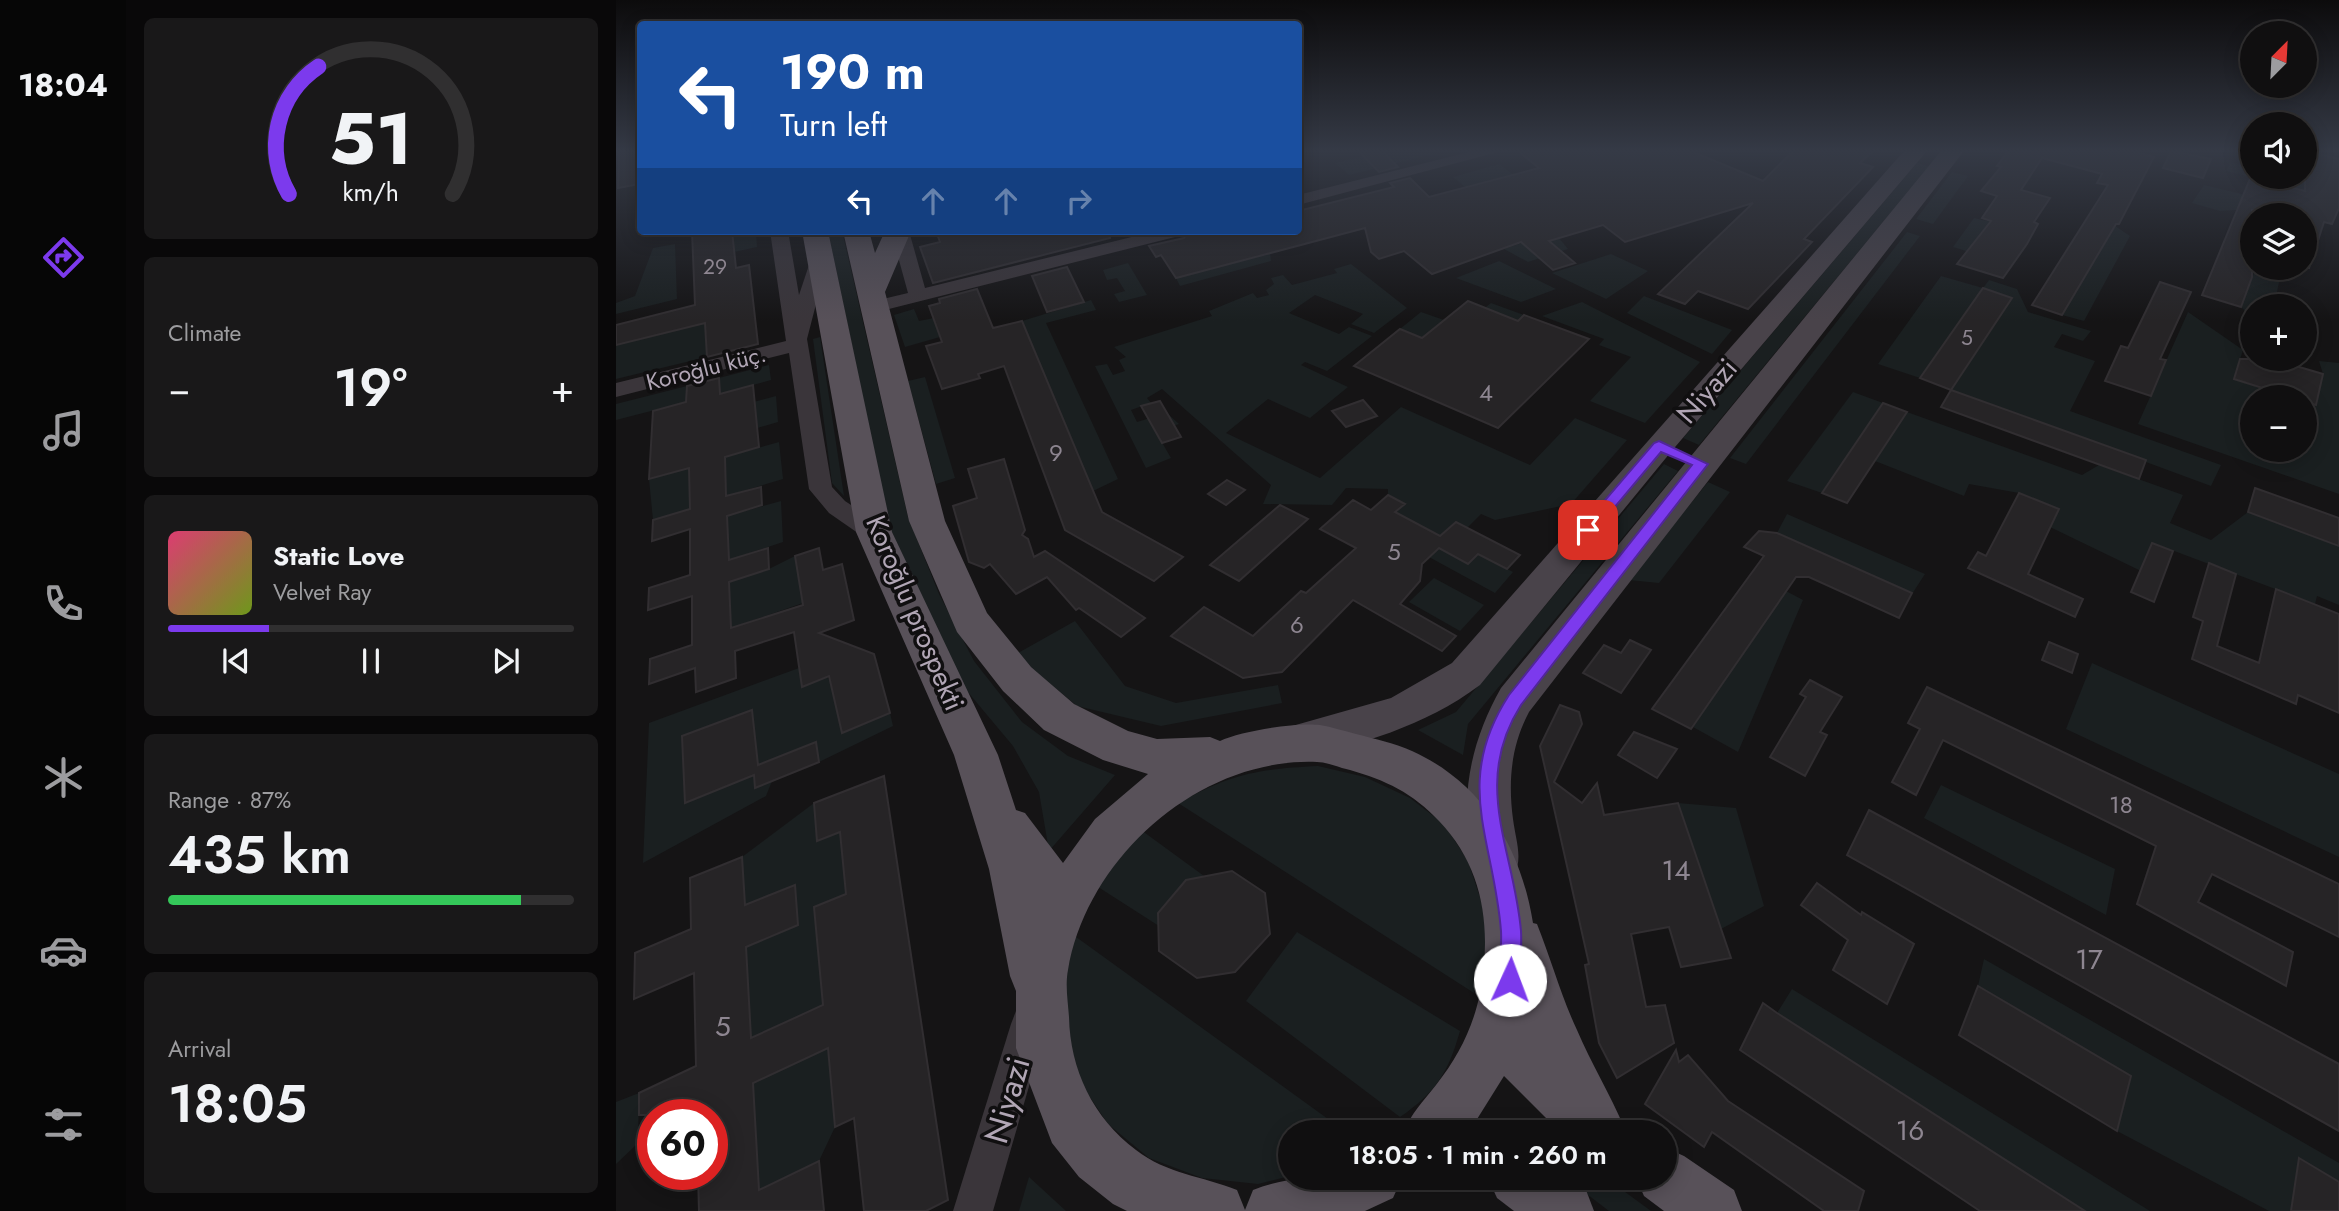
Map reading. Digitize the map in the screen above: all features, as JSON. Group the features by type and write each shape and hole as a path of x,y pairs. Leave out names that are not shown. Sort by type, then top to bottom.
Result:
{"main road":[{"name":"Niyazi","path":"1268,748 1405,713 1466,674 1659,446 1882,208"},
{"path":"1443,1120 1477,1074 1497,1031 1510,980 1511,930 1489,816 1488,775 1492,746 1499,725 1515,700 1701,464 1892,208"},
{"name":"Koroğlu prospekti","path":"857,235 927,521 971,621 1017,679 1059,717 1118,747 1157,758 1191,758 1268,748"},
{"path":"871,300 897,235"},
{"name":"Koroğlu prospekti","path":"817,243 874,532 955,706 995,809 1013,869 1039,989"},
{"path":"1659,446 1701,464"},
{"path":"1216,1211 1186,1207 1130,1184 1087,1146 1056,1098 1040,1044 1039,989 1047,944 1063,902 1085,864 1105,839 1143,802 1199,768 1268,748 1335,746 1368,753 1420,775 1455,804 1476,831 1502,884 1537,1001 1567,1070 1594,1120"},
{"path":"995,809 1063,902"},
{"path":"1497,1031 1590,1120"},
{"path":"1677,1185 1713,1211"},
{"path":"1294,1209 1342,1190"},
{"path":"1534,1190 1565,1211"}],"street":[{"path":"779,235 784,276 821,489 837,507 874,532"},
{"path":"900,235 918,296"},
{"path":"871,300 918,296 1161,235"},
{"path":"796,345 808,299 817,243"},
{"path":"784,276 833,324"},
{"name":"Koroğlu küç.","path":"616,390 796,345"},
{"name":"Niyazi","path":"973,1211 1039,989"}],"shaded area":[{"path":"1879,208 1895,208 1699,445 1683,438"},
{"path":"1925,208 1945,208 1933,224 1916,219"},
{"path":"2208,208 2238,208 2237,210 2220,211"},
{"path":"1974,218 2013,227 2006,238 1983,231 1972,244 1992,259 1953,247"},
{"path":"2115,226 2130,236 2084,321 2062,315"},
{"path":"1907,232 1920,236 1746,464 1730,458"},
{"path":"732,235 756,235 757,247 734,252"},
{"path":"829,235 843,235 908,517 939,594 974,661 1022,722 1068,756 1115,775 1049,851 1039,792 1013,746 962,685 890,528"},
{"path":"1559,238 1568,249 1528,262 1504,249 1525,242"},
{"path":"675,244 677,299 616,314 616,303 635,296 653,248"},
{"path":"1270,253 1271,261 1180,286 1176,278"},
{"path":"1611,254 1648,271 1606,299 1552,273"},
{"path":"1499,261 1556,289 1521,302 1456,278"},
{"path":"1128,263 1147,295 1119,302 1114,294 1125,291 1117,278 1107,280 1103,270"},
{"path":"1351,264 1407,308 1374,333 1351,324 1363,314 1315,295 1289,313 1339,334 1349,327 1372,336 1327,371 1305,362 1301,365 1348,387 1310,418 1268,399 1226,433 1320,478 1401,407 1530,465 1575,418 1627,440 1571,504 1495,520 1481,514 1467,528 1455,522 1440,536 1395,512 1404,503 1388,495 1388,489 1346,488 1332,505 1263,504 1271,485 1162,389 1147,398 1151,403 1131,410 1137,422 1167,413 1179,424 1156,432 1171,458 1146,468 1095,366 1107,364 1113,375 1125,371 1119,360 1126,357 1114,347 1212,316 1209,311 1253,293 1257,298 1269,295 1266,290 1274,284 1271,278 1283,275 1292,285 1337,273 1334,269"},
{"path":"1941,276 1983,288 1989,280 2017,289 2028,312 2091,331 2083,341 2062,334 2054,347 2095,361 2070,411 2221,465 2211,486 1951,390 2012,298 1983,289 1920,378 1878,364"},
{"path":"2251,280 2279,280 2277,294 2246,294"},
{"path":"1644,296 1732,330 1712,354 1627,313"},
{"path":"1091,300 1096,310 1046,323 1118,479 1093,491 1022,321"},
{"path":"1582,302 1700,362 1645,423 1590,401 1631,357 1599,345 1604,339 1542,316"},
{"path":"1491,303 1524,315 1474,359 1400,329 1421,312 1444,320 1433,330 1449,336"},
{"path":"914,309 919,321 934,318 940,337 905,347 894,315"},
{"path":"2188,312 2240,348 2240,360 2234,379 2253,385 2240,385 2240,460 2138,424"},
{"path":"708,322 707,357 616,379 616,345"},
{"path":"820,337 844,496 832,483 813,339"},
{"path":"2319,361 2339,363 2339,494 2247,462 2317,462 2317,401 2323,374"},
{"path":"769,365 771,380 720,394 719,378"},
{"path":"925,377 955,478 936,484 908,381"},
{"path":"687,386 686,402 616,420 616,404"},
{"path":"1853,392 1883,403 1822,493 1787,481"},
{"path":"776,396 778,422 720,439 719,411"},
{"path":"1907,412 2082,475 2099,465 2183,495 2170,523 2211,540 2248,512 2339,546 2339,605 2317,596 2315,604 2153,543 2141,571 2050,527 2019,493 1969,484 1964,496 1875,461"},
{"path":"779,442 783,479 726,496 725,457"},
{"path":"1664,464 1678,471 1468,724 1463,755 1418,730 1456,712"},
{"path":"689,468 690,509 653,520 649,479"},
{"path":"1708,482 1730,492 1659,583 1629,580"},
{"path":"781,501 783,542 729,560 727,516"},
{"path":"1787,514 1925,574 1912,594 1777,533"},
{"path":"1439,548 1468,564 1478,554 1513,572 1495,593 1429,557"},
{"path":"795,556 803,603 731,628 729,582 769,569"},
{"path":"1434,578 1484,605 1460,631 1409,602"},
{"path":"1786,591 1803,600 1738,752 1693,727"},
{"path":"1075,621 1125,686 1176,703 1278,685 1282,703 1161,726 1077,706 1029,666 1018,653"},
{"path":"2092,663 2339,774 2339,857 2066,729"},
{"path":"799,668 827,677 830,681 842,733 890,713 893,726 819,762 815,742 758,765 752,710 682,736 685,802 754,775 772,781 766,796 643,863 649,723"},
{"path":"1318,766 1365,777 1410,798 1444,824 1468,861 1486,916 1485,953 1474,993 1178,803 1214,785 1245,775"},
{"path":"1941,785 2115,869 2106,915 1924,818"},
{"path":"814,803 817,841 840,832 846,894 814,907 835,1127 819,1161 759,1190 753,1083 803,1014 751,1038 746,947 798,925 794,885 745,905 742,857"},
{"path":"1678,803 1736,808 1764,906 1721,929"},
{"path":"1141,830 1204,876 1186,880 1159,926 1095,885"},
{"path":"1297,932 1460,1031 1451,1059 1439,1080 1423,1099 1400,1117 1246,1001"},
{"path":"1072,934 1329,1120 1278,1120 1278,1179 1258,1184 1202,1178 1149,1158 1108,1124 1077,1078 1059,981"},
{"path":"1984,959 2339,1163 2339,1182 2299,1159 2291,1211 2269,1211 2117,1131 2131,1076 1978,986"},
{"path":"1792,989 2150,1211 2085,1211 1777,1013"},
{"path":"639,1093 637,1144 616,1164 616,1102"},
{"path":"1029,1177 1066,1211 1019,1211"},
{"path":"1582,1190 1622,1190 1651,1211 1609,1211"}],"building":[{"path":"1312,208 1738,208 1625,242 1603,225 1549,241 1575,263 1553,270 1521,242 1432,274 1404,251 1379,259 1371,252 1365,228 1176,278 1161,255 1156,257 1149,246 1184,238 1186,235 1302,235 1302,210"},
{"path":"1748,208 1834,208 1804,239 1812,242 1748,309 1698,291 1685,304 1658,294"},
{"path":"1989,208 2044,208 2034,222 2038,224 2027,244 2003,278 1957,264 1991,221 1982,218"},
{"path":"2094,208 2128,208 2062,315 2032,305"},
{"path":"2238,208 2240,280 2251,280 2246,294 2240,294 2240,307 2202,295"},
{"path":"2317,208 2339,208 2332,224 2324,222 2317,243"},
{"path":"692,235 732,235 736,268 749,265 758,344 707,357 705,323 616,345 616,325 695,305"},
{"path":"937,235 1110,235 1110,238 933,283 920,247 940,242"},
{"path":"1067,267 1084,302 1047,312 1032,276"},
{"path":"2160,282 2191,292 2160,359 2166,360 2151,396 2105,381 2121,346 2128,348"},
{"path":"1983,288 2012,298 1951,390 1920,378"},
{"path":"977,289 993,328 1022,321 1102,512 1183,557 1154,581 1065,530 1004,366 978,374 980,378 942,389 926,346 942,342 929,306 940,303 939,299"},
{"path":"1468,301 1518,321 1524,315 1589,339 1498,428 1354,366 1400,329 1422,338"},
{"path":"2240,359 2240,371 2313,371 2323,374 2317,401 2317,385 2253,385 2234,379"},
{"path":"719,378 720,394 753,385 759,447 725,457 726,496 761,487 762,505 727,516 729,560 768,548 769,569 729,582 731,628 803,605 795,556 819,548 823,570 842,564 854,620 819,633 874,654 890,713 842,733 829,676 802,687 794,632 735,651 736,678 696,692 695,668 649,684 650,659 692,645 692,596 648,610 649,588 690,575 690,529 652,541 653,520 690,509 689,468 649,479 653,411 686,402 687,386"},
{"path":"1951,390 2146,460 2139,479 1941,407"},
{"path":"1363,400 1377,416 1346,427 1332,411"},
{"path":"1160,401 1181,437 1162,443 1141,406"},
{"path":"1883,403 1907,412 1847,503 1822,493"},
{"path":"1004,459 1025,530 1022,535 1028,539 1034,557 1045,551 1145,618 1121,637 1079,608 1076,610 1047,577 1016,594 990,564 984,568 969,562 953,506 977,498 968,469"},
{"path":"1227,480 1245,490 1226,505 1208,494"},
{"path":"2255,488 2339,518 2339,546 2248,512"},
{"path":"2019,493 2059,509 2028,574 2083,599 2075,617 1968,568 1978,552 1986,556"},
{"path":"1388,495 1405,504 1395,512 1440,536 1456,522 1520,555 1507,569 1478,554 1468,564 1439,548 1422,564 1420,581 1400,604 1456,636 1442,651 1353,600 1282,672 1243,678 1171,636 1204,607 1253,636 1301,591 1306,593 1356,548 1320,529 1353,500 1371,510"},
{"path":"1280,505 1308,519 1239,581 1210,565"},
{"path":"1759,531 1777,533 1912,593 1899,618 1809,577 1796,577 1691,729 1652,709 1764,556 1744,547"},
{"path":"2152,543 2173,551 2154,602 2131,592"},
{"path":"2209,563 2236,574 2217,646 2259,663 2276,589 2339,614 2339,713 2298,695 2296,704 2192,659 2203,621 2193,617"},
{"path":"1630,640 1651,650 1621,693 1583,673 1604,645 1621,653"},
{"path":"2049,642 2078,654 2072,673 2042,660"},
{"path":"1810,680 1842,697 1820,732 1827,735 1805,776 1770,757 1806,697 1800,694"},
{"path":"1927,687 2339,884 2339,937 2212,874 2198,902 2293,952 2286,986 2137,904 2156,846 1943,740 1916,795 1892,782 1920,729 1908,723"},
{"path":"1560,705 1579,712 1582,724 1554,782 1582,803 1597,783 1604,815 1678,803 1731,958 1681,967 1669,927 1631,934 1646,1007 1665,1005 1674,1043 1617,1078 1599,1043 1585,965 1589,964 1540,746"},
{"path":"752,710 758,765 816,742 819,762 755,788 754,775 685,803 682,736"},
{"path":"1634,732 1677,749 1657,778 1618,755"},
{"path":"884,776 948,1200 926,1211 864,1211 854,1118 835,1127 828,1048 753,1083 759,1190 819,1161 824,1211 699,1211 698,1190 728,1190 728,1099 639,1099 639,1093 696,1066 694,973 634,999 635,953 691,929 690,878 742,857 745,905 795,885 798,925 746,947 751,1038 823,1005 814,907 846,894 840,832 817,841 814,803"},
{"path":"1869,810 2339,1064 2339,1131 1847,855"},
{"path":"1232,871 1265,893 1270,934 1235,972 1197,978 1159,951 1158,913 1186,880"},
{"path":"1817,883 1861,915 1862,912 1914,944 1887,1004 1833,970 1848,940 1801,905"},
{"path":"1978,986 2131,1076 2117,1131 1959,1035"},
{"path":"1763,1003 2085,1211 1980,1211 1740,1050"},
{"path":"1676,1050 1679,1062 1688,1055 1728,1101 1864,1191 1858,1211 1824,1211 1712,1132 1704,1147 1677,1127 1677,1120 1667,1120 1645,1104"},
{"path":"2299,1158 2339,1182 2339,1211 2291,1211"}],"route":[{"path":"1510,980 1511,930 1489,816 1488,775 1492,746 1499,725 1515,700 1701,464 1659,446 1588,530"}]}
